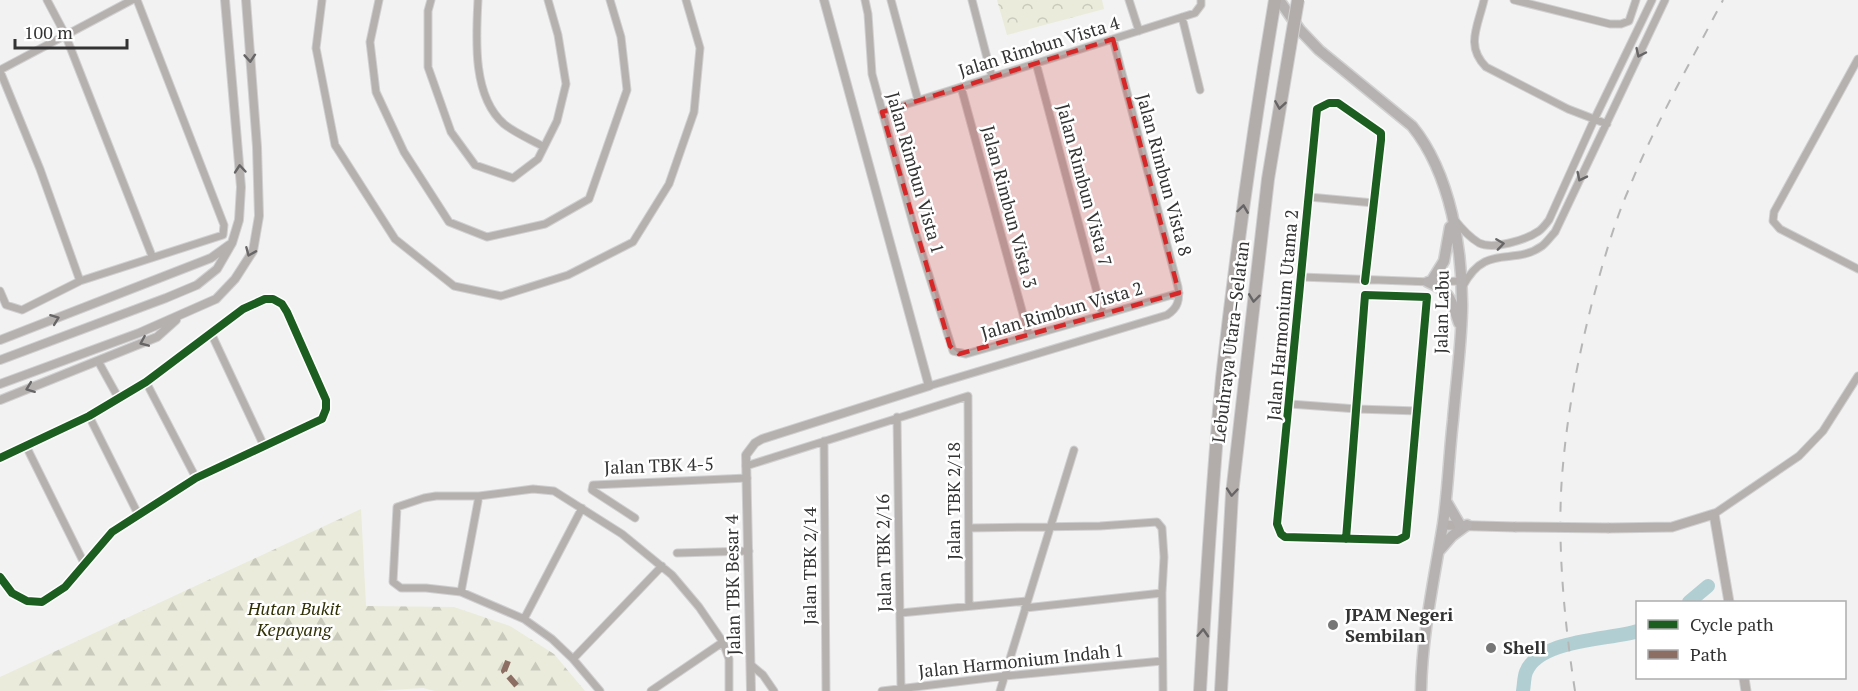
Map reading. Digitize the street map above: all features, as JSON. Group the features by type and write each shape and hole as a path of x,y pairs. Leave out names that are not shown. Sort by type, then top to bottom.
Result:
{"highway":[{"name":"Lebuhraya Utara–Selatan","path":"1200,691 1222,380 1236,260 1269,38 1277,0"},
{"name":"Lebuhraya Utara–Selatan","path":"1221,691 1232,494 1268,179 1298,0"}],"main road":[{"name":"Jalan Labu","path":"1277,0 1319,50 1412,126 1424,141 1436,163 1452,218 1461,286 1461,329 1446,500 1427,612 1421,691"},
{"path":"1452,218 1444,261 1430,282 1442,288 1447,294 1461,329"},
{"path":"1446,500 1464,525"},
{"path":"1443,525 1672,527 1714,514 1729,601"},
{"path":"1438,553 1464,525"}],"street":[{"path":"47,0 65,34 152,256"},
{"path":"80,281 40,169 0,70 132,0"},
{"path":"0,291 6,305 22,310 80,281 223,235 224,225 137,0"},
{"path":"0,360 196,285 217,269 232,243 239,220 241,187 225,0"},
{"path":"0,384 105,345 216,299 235,279 253,251 260,216 246,0"},
{"path":"322,0 316,48 335,145 395,239 454,286 501,296 568,275 633,242 669,184 694,112 700,48 686,0"},
{"path":"380,0 370,42 376,92 404,152 449,222 488,237 544,225 589,198 627,90 621,37 610,0"},
{"path":"431,0 428,11 428,67 451,132 475,165 513,178 538,159 557,121 566,84 558,35 548,0"},
{"path":"478,0 476,56 487,100 504,123 544,147"},
{"path":"824,0 929,386"},
{"name":"Jalan Rimbun Vista 1","path":"865,0 872,74 915,231 953,351"},
{"path":"891,0 918,100"},
{"path":"972,0 992,77"},
{"path":"1129,0 1139,31"},
{"path":"1484,0 1473,42 1474,53 1486,68 1594,120 1607,124"},
{"path":"1514,0 1610,24 1621,24 1629,21 1636,0"},
{"path":"1452,218 1480,244 1515,241 1540,230 1549,220 1652,0"},
{"path":"1301,277 1430,282 1461,286 1488,260 1527,253 1543,245 1555,232 1665,0"},
{"name":"Jalan Rimbun Vista 4","path":"882,111 1195,14 1201,2"},
{"path":"1182,17 1200,90"},
{"name":"Jalan Rimbun Vista 8","path":"1113,39 1179,293"},
{"path":"1858,59 1774,212 1773,221 1780,230 1858,269"},
{"name":"Jalan Rimbun Vista 7","path":"1036,63 1103,315"},
{"name":"Jalan Rimbun Vista 3","path":"961,87 1029,336"},
{"name":"Jalan Harmonium Utama 2","path":"1346,539 1285,537 1281,534 1277,524 1317,109 1329,103 1338,103 1380,133 1382,140 1374,202"},
{"path":"1309,197 1374,202 1365,281"},
{"path":"0,340 211,258 232,243"},
{"path":"897,417 746,466 746,455 755,442 762,439 1167,315 1175,310 1179,302 1179,293"},
{"name":"Jalan Rimbun Vista 2","path":"953,351 966,354 1179,293"},
{"path":"1365,295 1427,297 1408,532 1406,536 1398,540 1346,539 1357,409 1365,295"},
{"path":"0,458 89,416 119,399 146,382 243,309 265,299 273,299 282,304 287,312 326,400 326,410 322,419 196,478 112,532 65,587 42,602 27,601 12,594 0,577"},
{"path":"0,400 156,337 183,313"},
{"path":"211,333 264,446"},
{"path":"98,361 119,399"},
{"path":"1714,514 1800,456 1823,431 1858,376"},
{"path":"146,382 196,478"},
{"name":"Jalan TBK 2/18","path":"897,417 968,396 969,606"},
{"path":"1290,404 1418,411"},
{"path":"89,416 139,516"},
{"name":"Jalan TBK 2/16","path":"897,417 900,689"},
{"name":"Jalan TBK 2/14","path":"824,441 826,691"},
{"path":"26,446 85,565"},
{"path":"1000,691 1074,450"},
{"name":"Jalan TBK Besar 4","path":"746,466 752,691"},
{"name":"Jalan TBK 4-5","path":"635,518 592,490 593,485 747,478"},
{"path":"600,691 573,659 552,639 524,619 461,592 401,588 393,582 397,507 423,498 479,496 533,489 554,492 622,534 662,566 699,607 723,642 729,659 729,691"},
{"path":"461,592 479,496"},
{"path":"524,619 582,508"},
{"path":"969,528 1100,526 1157,522 1163,531 1164,557 1162,691"},
{"path":"677,553 748,551"},
{"path":"573,659 662,566"},
{"path":"900,613 1162,593"},
{"path":"651,691 723,642"},
{"name":"Jalan Harmonium Indah 1","path":"882,691 1005,676 1162,661"},
{"path":"752,665 763,675 774,691"}],"highlighted area":[{"path":"1113,39 1179,293 959,354 950,346 882,112"}],"green space":[{"path":"997,0 1102,0 1104,9 1007,35"},
{"name":"Hutan Bukit Kepayang","path":"361,509 366,606 454,607 510,626 554,654 585,691 435,691 423,688 375,691 0,691 0,677"}],"waterway":[{"path":"1690,601 1708,586"},
{"path":"1523,691 1526,672 1533,661 1545,653 1576,642 1636,631"}],"railway":[{"path":"1575,691 1565,607 1560,520 1565,444 1579,361 1597,285 1623,204 1661,119 1723,0"}],"marked path":[{"path":"508,661 504,671 517,686 518,691"}],"cycle path":[{"path":"1346,539 1365,295 1427,297 1406,536 1398,540 1285,537 1281,534 1277,524 1317,109 1329,103 1338,103 1381,133 1365,281"},
{"path":"0,458 89,416 146,382 243,309 265,299 273,299 282,304 287,312 326,400 326,409 322,419 196,478 112,532 65,587 42,602 27,601 12,593 0,577"}],"place":[{"name":"JPAM Negeri Sembilan","path":"1333,625"},
{"name":"Shell","path":"1491,648"}]}
